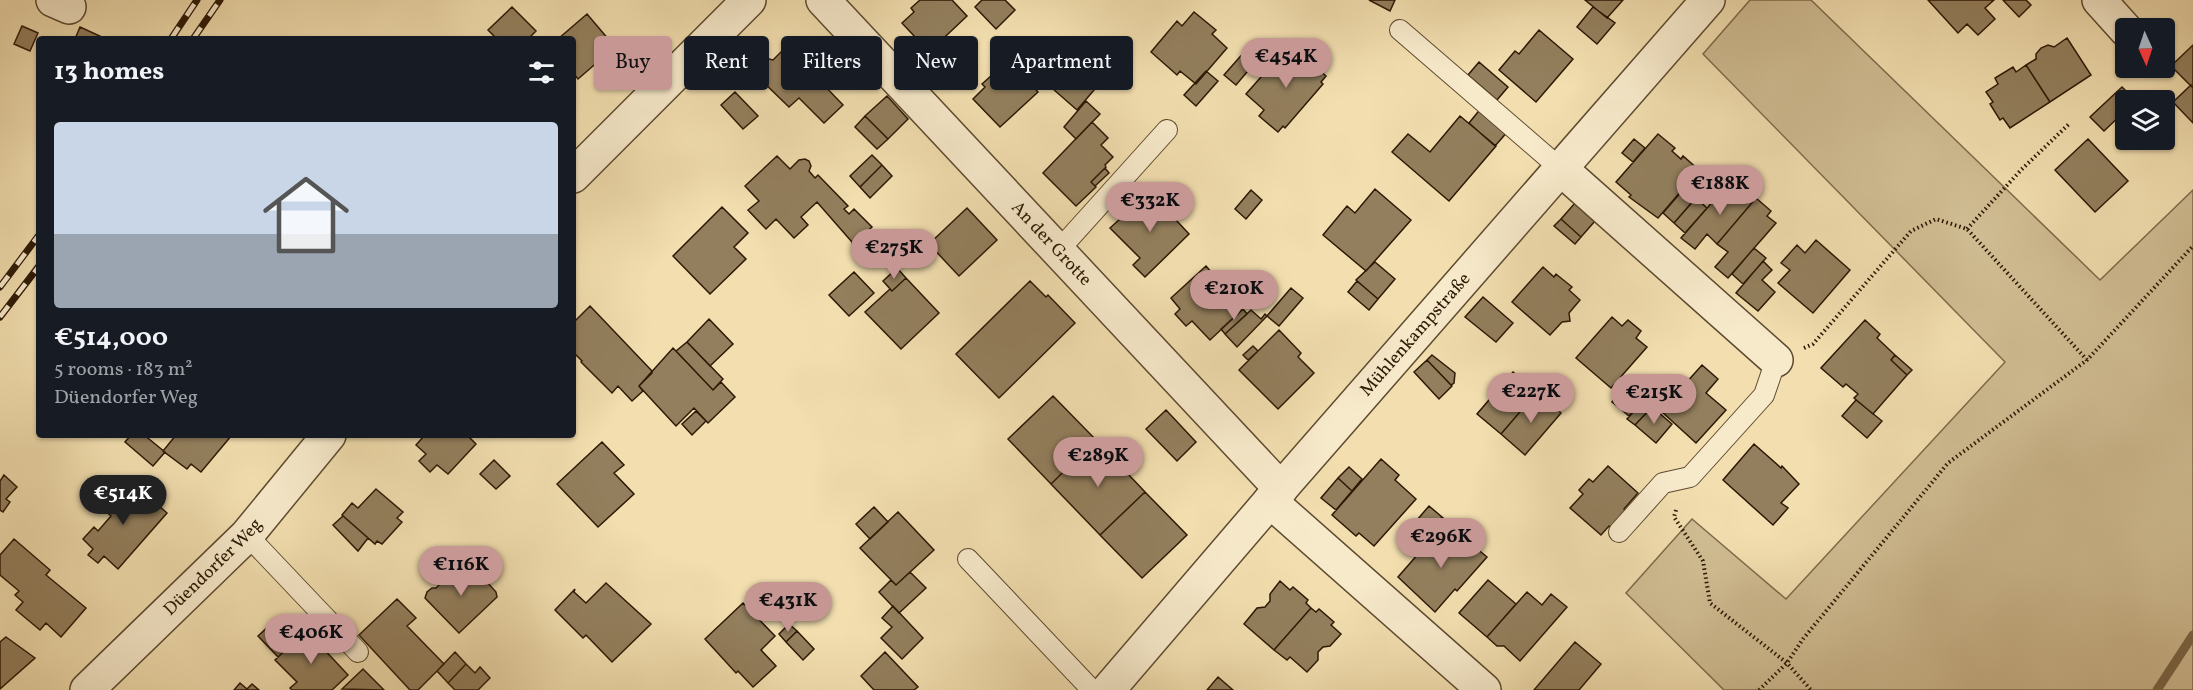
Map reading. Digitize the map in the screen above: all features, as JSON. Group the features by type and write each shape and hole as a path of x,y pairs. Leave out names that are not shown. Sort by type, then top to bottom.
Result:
{"street":[{"path":"576,173 749,0"},
{"name":"An der Grotte","path":"823,0 1058,250 1276,495"},
{"name":"Mühlenkampstraße","path":"1108,690 1708,0"},
{"path":"2099,0 2115,18"},
{"path":"1561,170 1776,360"},
{"name":"Düendorfer Weg","path":"88,690 247,535 327,438"},
{"path":"1276,495 1484,690"}],"lane":[{"path":"1400,30 1561,170"},
{"path":"1058,250 1167,130"},
{"path":"1619,532 1663,483 1690,477 1764,395 1776,360"},
{"path":"247,535 358,652"},
{"path":"968,559 1092,690"}],"path":[{"path":"1967,230 2020,170 2068,124"},
{"path":"1776,360 1813,344 1911,231 1936,219 1967,230 2087,360"},
{"path":"1759,690 1788,663 1803,639 1948,463 2087,360 2193,246"},
{"path":"1690,477 1681,492 1674,517 1703,561 1710,603 1788,663 1811,690"}],"shaded area":[{"path":"1750,0 1811,0 2100,280 2193,190 2193,690 1724,690 1626,593 1692,519 1786,599 2005,362 1703,54"}],"building":[{"path":"920,0 952,0 967,16 946,36 914,36 902,23 914,12 911,8"},
{"path":"982,0 1005,0 1015,10 996,29 975,7"},
{"path":"1369,0 1395,0 1390,11"},
{"path":"1585,0 1623,0 1607,18"},
{"path":"1928,0 1994,0 1985,8 1995,19 1978,35 1967,24 1958,33"},
{"path":"2003,0 2026,0 2031,5 2019,17"},
{"path":"512,7 536,31 531,36 494,36 488,30"},
{"path":"1593,7 1615,23 1597,44 1577,27"},
{"path":"1194,12 1216,30 1212,34 1227,48 1196,84 1180,71 1177,75 1151,52 1177,21 1182,26"},
{"path":"587,14 606,36 594,36 594,65 578,79 576,77 576,36 561,36"},
{"path":"22,26 38,33 30,51 14,44"},
{"path":"80,27 100,36 76,36"},
{"path":"1539,30 1573,59 1536,102 1499,70 1515,51 1519,54"},
{"path":"2067,38 2091,75 2050,102 2026,65 2036,59 2036,54 2041,48 2048,45 2054,47"},
{"path":"1253,42 1264,52 1236,85 1224,75"},
{"path":"2193,45 2193,88 2175,70 2175,62"},
{"path":"1284,51 1296,61 1302,55 1326,76 1321,82 1323,84 1285,128 1283,126 1278,132 1259,116 1264,110 1246,94"},
{"path":"781,52 781,90 829,90 843,105 824,123 799,98 789,107 769,88 769,59 773,60"},
{"path":"1479,62 1508,87 1497,100 1468,75"},
{"path":"2026,65 2050,102 2010,128 2003,118 2000,120 1986,92 1998,84 1995,78 2013,67 2016,72"},
{"path":"1206,71 1218,81 1196,106 1184,95"},
{"path":"990,77 990,90 1036,90 1038,92 1000,127 973,99 985,87 982,84"},
{"path":"2191,85 2193,88 2193,123 2175,104 2175,100"},
{"path":"1054,90 1094,90 1077,110"},
{"path":"735,92 758,116 743,129 721,105"},
{"path":"2115,94 2115,120 2104,131 2090,117"},
{"path":"887,96 908,119 888,139 865,116"},
{"path":"1086,101 1100,114 1076,139 1064,127"},
{"path":"1482,107 1509,130 1495,146 1469,123"},
{"path":"865,116 888,139 877,149 855,127"},
{"path":"1460,116 1496,146 1449,201 1392,152 1408,134 1430,152"},
{"path":"1092,122 1108,138 1101,145 1113,157 1091,182 1096,187 1076,206 1043,173"},
{"path":"1658,134 1675,148 1672,151 1681,159 1683,156 1699,170 1658,218 1629,197 1631,195 1616,182"},
{"path":"1634,139 1645,148 1633,162 1622,153"},
{"path":"2088,139 2128,181 2095,212 2055,170"},
{"path":"872,155 882,165 860,187 850,176"},
{"path":"777,156 790,169 799,160 809,161 811,166 809,171 815,178 818,175 848,206 844,209 849,214 854,209 872,227 852,245 852,242 817,202 801,217 808,225 794,238 776,219 766,229 748,210 759,201 745,186"},
{"path":"882,165 892,176 870,198 860,187"},
{"path":"1105,168 1109,173 1095,186 1091,182"},
{"path":"1692,180 1703,190 1693,201 1682,191"},
{"path":"1729,183 1737,189 1742,185 1756,198 1717,244 1707,234 1695,249 1681,238"},
{"path":"1375,189 1411,220 1366,271 1323,235 1347,206 1355,213"},
{"path":"1251,190 1262,200 1246,219 1235,209"},
{"path":"1682,191 1693,201 1674,223 1663,213"},
{"path":"1150,192 1189,234 1145,277 1133,265 1140,258 1110,228"},
{"path":"1696,198 1707,208 1685,233 1674,223"},
{"path":"1756,198 1771,211 1767,216 1776,223 1728,278 1715,267 1728,252 1717,244"},
{"path":"1575,203 1595,221 1581,237 1561,219"},
{"path":"722,207 748,233 734,247 746,259 710,294 673,256"},
{"path":"967,208 997,240 959,276 929,244"},
{"path":"1561,219 1581,237 1575,244 1554,226"},
{"path":"1816,240 1850,270 1813,313 1778,283 1790,270 1781,263 1797,245 1805,253"},
{"path":"1754,248 1766,258 1743,284 1732,274"},
{"path":"1763,261 1772,270 1762,280 1775,292 1758,311 1736,293"},
{"path":"1375,262 1395,279 1378,299 1356,280"},
{"path":"1206,266 1243,309 1210,340 1192,321 1186,326 1175,314 1180,309 1171,298"},
{"path":"1543,267 1554,277 1556,274 1572,287 1569,290 1580,300 1569,313 1570,321 1562,322 1550,335 1512,302"},
{"path":"897,268 906,278 892,291 883,281"},
{"path":"854,272 874,293 849,316 829,295"},
{"path":"906,278 939,313 901,349 865,312"},
{"path":"1030,281 1046,297 1048,295 1075,323 999,398 956,354"},
{"path":"1357,281 1378,299 1369,310 1348,292"},
{"path":"1291,288 1303,298 1279,326 1267,316"},
{"path":"1483,297 1513,323 1496,342 1465,317"},
{"path":"590,306 652,371 639,386 643,391 632,401 618,386 612,393 576,355 576,320"},
{"path":"1243,309 1247,314 1225,334 1221,329"},
{"path":"1251,310 1261,319 1265,314 1267,316 1237,347 1225,334"},
{"path":"1612,317 1622,326 1628,320 1641,331 1636,338 1647,347 1611,388 1576,358"},
{"path":"709,319 733,344 710,366 687,342"},
{"path":"1865,320 1880,334 1877,338 1895,355 1891,360 1907,375 1873,414 1854,398 1858,394 1846,384 1843,387 1821,368"},
{"path":"1279,330 1301,353 1298,357 1314,373 1278,409 1239,370"},
{"path":"687,342 723,379 713,390 676,351"},
{"path":"1253,346 1258,351 1248,360 1243,355"},
{"path":"673,348 713,390 721,382 735,397 708,423 694,408 676,426 639,386"},
{"path":"1432,355 1455,373 1454,383 1451,385 1427,360"},
{"path":"1895,355 1912,370 1907,375 1891,360"},
{"path":"1427,360 1452,386 1439,399 1414,372"},
{"path":"1702,365 1718,379 1706,393 1726,410 1696,443 1661,411"},
{"path":"1513,372 1537,392 1501,434 1477,414"},
{"path":"1624,388 1642,402 1629,416 1612,402"},
{"path":"1537,392 1561,413 1525,455 1501,434"},
{"path":"1053,396 1096,440 1051,484 1008,439"},
{"path":"1644,400 1652,407 1635,425 1627,419"},
{"path":"1856,400 1882,421 1867,438 1842,416"},
{"path":"1652,407 1672,424 1656,443 1635,425"},
{"path":"1166,410 1196,442 1177,461 1146,429"},
{"path":"696,411 706,421 692,435 682,424"},
{"path":"128,438 148,438 165,452 153,466 125,442"},
{"path":"174,438 229,438 201,472 191,464 187,469 163,451"},
{"path":"422,438 470,438 476,444 448,474 437,465 430,472 419,461 426,454 416,445"},
{"path":"1096,440 1145,492 1100,535 1051,484"},
{"path":"602,442 624,465 614,473 634,494 598,527 557,484"},
{"path":"1754,444 1781,468 1782,466 1799,484 1781,503 1788,508 1773,525 1723,480"},
{"path":"1381,459 1399,475 1395,480 1416,499 1374,546 1359,533 1356,536 1332,515"},
{"path":"494,460 510,476 496,489 480,474"},
{"path":"1608,466 1638,493 1624,509 1626,511 1611,528 1609,526 1601,535 1570,508 1583,494 1579,490 1589,479 1593,482"},
{"path":"1349,467 1362,479 1352,491 1338,478"},
{"path":"4,475 17,487 6,499 10,502 3,512 0,510 0,481"},
{"path":"1338,478 1352,491 1336,510 1321,498"},
{"path":"118,481 145,506 151,499 167,513 118,569 104,556 98,563 88,555 93,549 83,539 94,527 98,531 111,516 98,504"},
{"path":"376,489 403,512 397,518 402,522 382,544 377,541 375,544 342,515 352,503 358,508"},
{"path":"1145,492 1187,535 1142,578 1100,535"},
{"path":"1429,506 1442,517 1430,531 1417,520"},
{"path":"874,507 888,522 870,539 856,524"},
{"path":"898,512 934,550 896,585 860,548"},
{"path":"343,516 368,538 358,551 333,525"},
{"path":"1442,517 1447,521 1418,555 1400,540 1417,520 1430,531"},
{"path":"1440,529 1459,545 1464,538 1487,557 1435,612 1398,577"},
{"path":"1458,532 1464,538 1459,545 1452,539"},
{"path":"14,539 50,570 46,575 86,608 61,637 46,623 40,630 16,610 23,602 15,595 19,591 0,575 0,555"},
{"path":"463,562 484,583 487,582 496,592 497,597 459,633 425,598 427,592 436,588 452,572 452,568"},
{"path":"910,572 926,588 899,613 879,592 891,580 896,585"},
{"path":"1488,580 1516,604 1487,637 1459,613"},
{"path":"1280,581 1290,590 1293,587 1308,600 1306,603 1311,608 1274,650 1244,624 1257,608 1265,607 1270,601 1270,594"},
{"path":"606,583 651,624 612,662 586,635 583,638 555,610 575,589 574,592 586,603"},
{"path":"1527,592 1542,605 1551,594 1567,607 1520,661 1504,646 1497,646 1487,637"},
{"path":"397,599 416,618 407,626 444,664 418,690 410,690 359,635"},
{"path":"743,603 775,636 761,650 776,666 753,687 738,671 736,673 705,639"},
{"path":"893,606 923,638 902,659 881,638 892,627 882,618"},
{"path":"1311,608 1316,612 1319,609 1334,622 1331,625 1341,634 1330,646 1323,647 1318,652 1318,660 1307,672 1290,657 1287,660 1274,650"},
{"path":"271,624 291,645 278,657 258,636"},
{"path":"789,624 797,631 786,642 779,634"},
{"path":"306,630 348,675 332,690 292,690 290,688 297,682 275,660"},
{"path":"797,631 814,649 803,660 786,642"},
{"path":"6,637 35,658 0,689 0,642"},
{"path":"1575,642 1601,664 1579,690 1534,690"},
{"path":"455,652 466,664 448,683 437,671"},
{"path":"885,652 918,687 914,690 874,690 861,676"},
{"path":"466,664 475,673 480,667 490,678 478,690 455,690 448,683"},
{"path":"363,669 384,690 342,689"},
{"path":"1218,677 1233,690 1207,690"},
{"path":"240,683 247,689 252,684 259,690 234,690"}],"waterway":[{"path":"2157,690 2193,635"}],"railway":[{"path":"173,36 197,0"},
{"path":"195,36 220,0"},
{"path":"0,287 36,239"},
{"path":"0,317 36,270"}]}
